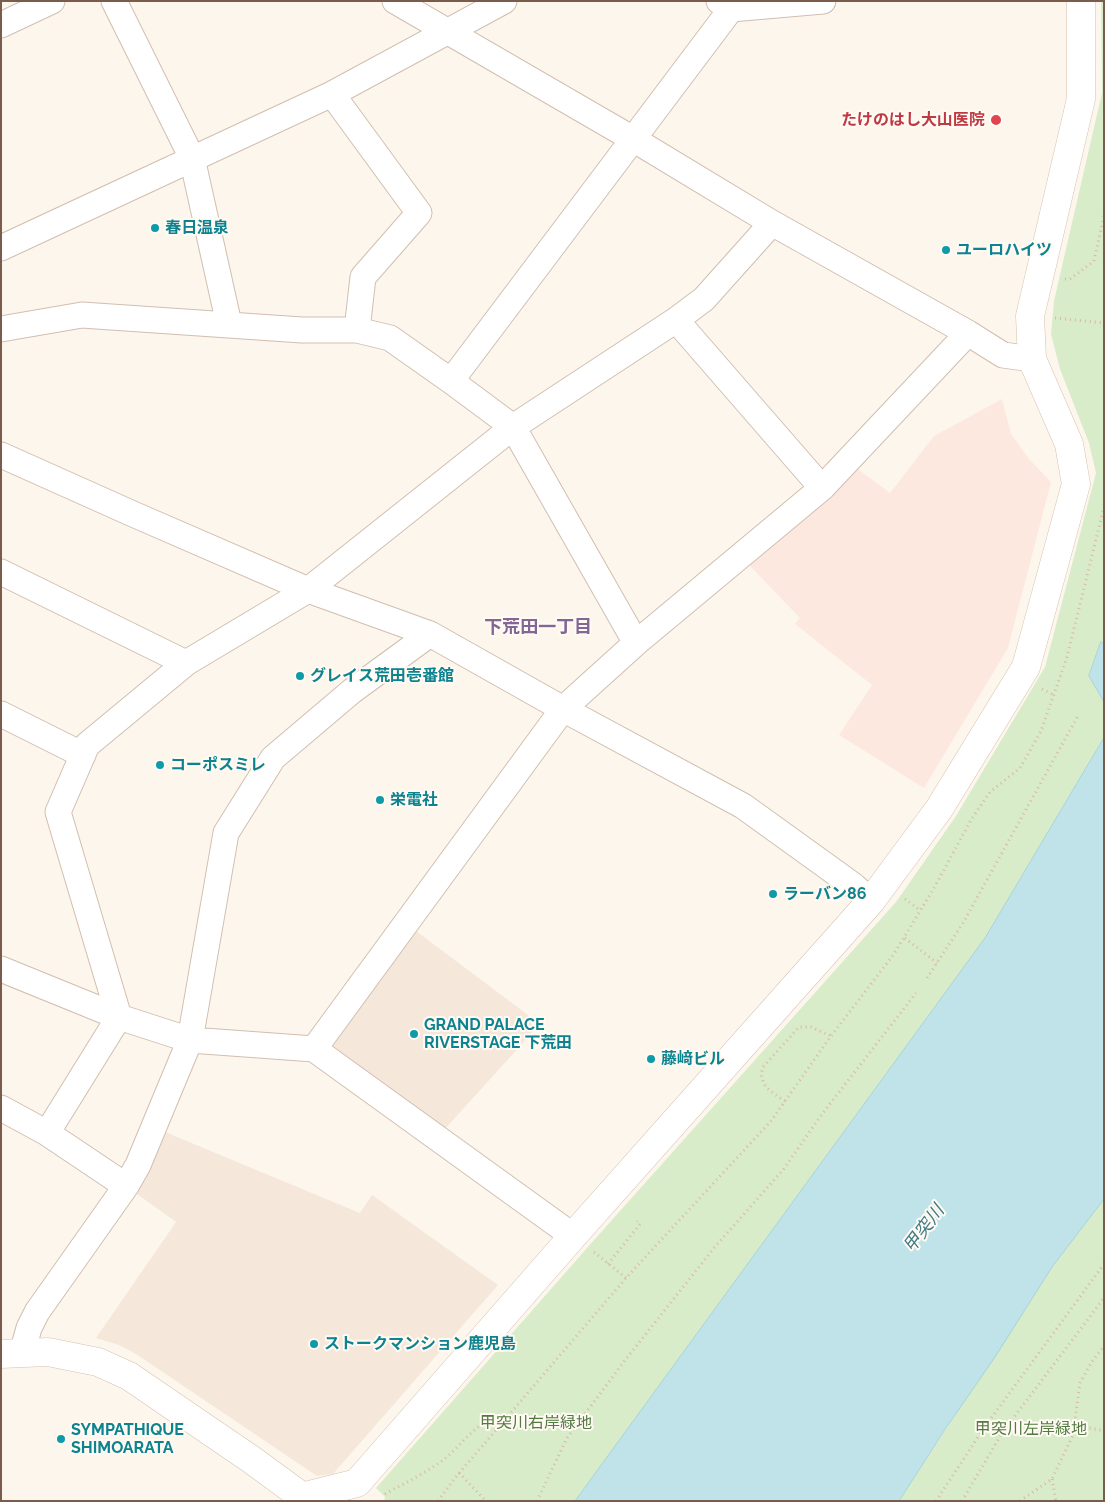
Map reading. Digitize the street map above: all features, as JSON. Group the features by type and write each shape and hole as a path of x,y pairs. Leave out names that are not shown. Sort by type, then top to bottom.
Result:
{"street":[{"path":"1,25 52,1"},
{"path":"114,1 192,158 229,324"},
{"path":"395,1 772,223 968,333 1003,355 1032,359"},
{"path":"1,248 332,94 504,1"},
{"path":"451,381 632,139 727,4 823,1"},
{"path":"12,1353 48,1352 98,1362 129,1376 252,1460 300,1499 357,1483 871,901 939,809 1026,667 1076,484 1069,444 1032,359 1030,316 1081,99 1081,1"},
{"path":"332,94 419,213 363,277 357,330"},
{"path":"47,1133 119,1018 58,812 87,745 186,663 308,590 513,427 676,320 704,299 772,223"},
{"path":"1,329 82,314 302,330 357,330 390,338 513,427 636,643"},
{"path":"676,320 822,488"},
{"path":"314,1049 563,709 636,643 822,488 968,333"},
{"path":"1,455 308,590 430,634 563,709 744,806 854,886 871,901"},
{"path":"1,572 186,663"},
{"path":"12,1353 38,1312 126,1186 138,1165 190,1040 226,833 273,758 352,691 430,634"},
{"path":"1,714 83,755"},
{"path":"1,969 119,1018 190,1040 314,1049 574,1236"},
{"path":"1,1108 47,1133 126,1186"}],"path":[{"path":"1070,280 1094,261 1104,216"},
{"path":"1052,318 1104,323"},
{"path":"438,1501 459,1473 626,1278 771,1121 830,1036 905,938 971,820 990,792 1020,768 1041,731 1067,657 1104,506"},
{"path":"1048,692 1054,695"},
{"path":"927,978 963,923 1079,714"},
{"path":"910,903 920,910"},
{"path":"905,938 937,963"},
{"path":"538,1501 567,1438 714,1248 783,1170 822,1114 916,993"},
{"path":"785,1101 773,1094 762,1082 761,1074 763,1067 799,1027 810,1027 830,1036"},
{"path":"608,1264 640,1224 636,1221"},
{"path":"595,1253 626,1278"},
{"path":"936,1501 984,1428 1104,1264"},
{"path":"962,1501 1002,1433 1104,1298"},
{"path":"1020,1501 1052,1479 1073,1435 1080,1383 1091,1363 1104,1346"},
{"path":"384,1495 441,1462 483,1422 501,1416 508,1417"},
{"path":"1074,1425 1104,1431"},
{"path":"459,1473 486,1501"},
{"path":"1052,1479 1056,1501"}],"shaded area":[{"path":"1002,399 1011,434 1029,459 1051,482 1008,648 924,788 839,735 872,685 795,624 800,618 748,564 855,467 890,493 934,436"},
{"path":"412,928 540,1024 444,1130 325,1049"},
{"path":"165,1132 360,1213 372,1195 498,1285 333,1474 317,1476 136,1354 119,1345 96,1338 176,1222 133,1191 157,1153"}],"green space":[{"name":"甲突川右岸緑地","path":"1101,1 1104,1 1104,644 1101,642 1089,676 1104,702 1104,738 985,938 575,1501 384,1501 385,1497 376,1488 896,902 956,816 1045,667 1096,473 1089,443 1060,369 1051,334 1054,301 1102,93"},
{"name":"甲突川左岸緑地","path":"1104,1199 1104,1501 899,1501 1052,1267"}],"water":[{"path":"1101,642 1104,644 1104,702 1089,676"},
{"name":"甲突川","path":"1104,738 1104,1199 1052,1267 995,1357 899,1501 575,1501 985,938"}],"place":[{"name":"たけのはし大山医院","path":"996,120"},
{"name":"春日温泉","path":"155,228"},
{"name":"ユーロハイツ","path":"946,250"},
{"name":"グレイス荒田壱番館","path":"300,676"},
{"name":"コーポスミレ","path":"160,765"},
{"name":"栄電社","path":"380,800"},
{"name":"ラーバン86","path":"773,894"},
{"name":"GRAND PALACE RIVERSTAGE 下荒田","path":"414,1034"},
{"name":"藤﨑ビル","path":"651,1059"},
{"name":"ストークマンション鹿児島","path":"314,1344"},
{"name":"SYMPATHIQUE SHIMOARATA","path":"61,1439"}],"district":[{"name":"下荒田一丁目","path":"538,628"}]}
